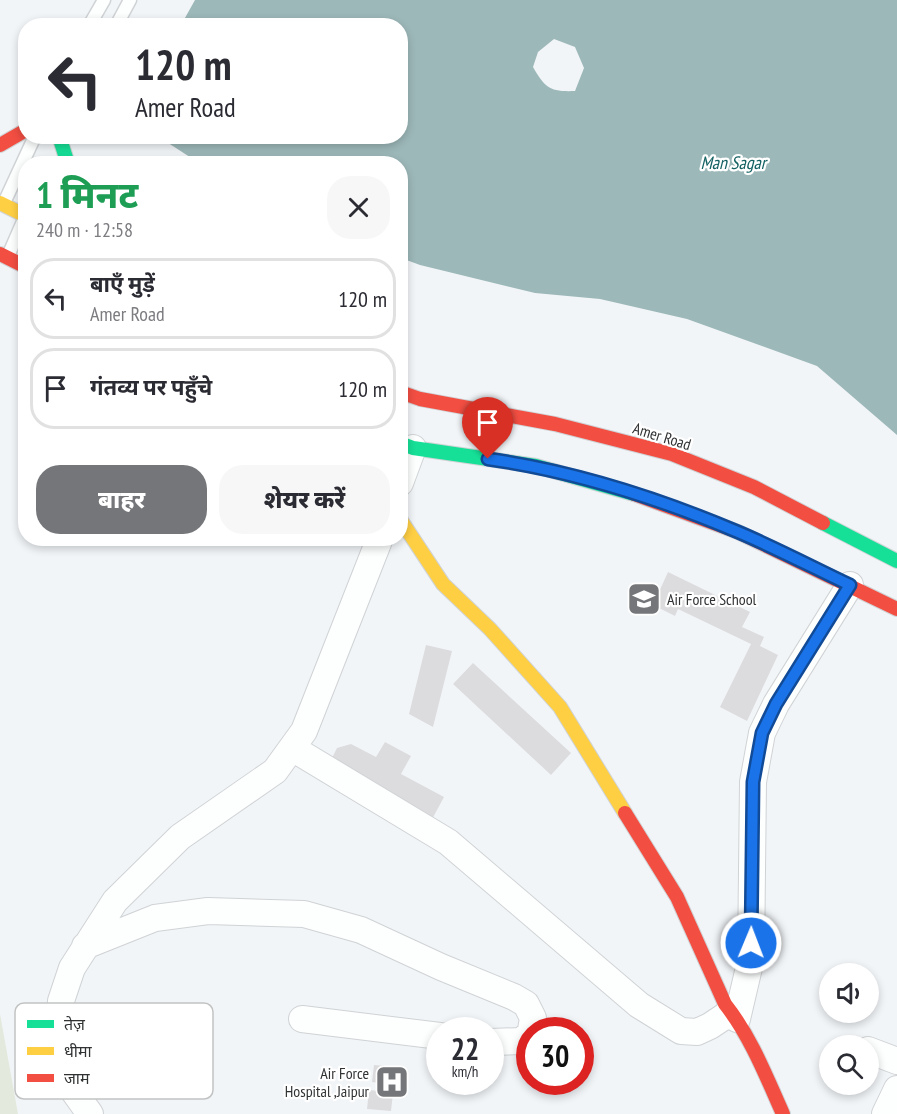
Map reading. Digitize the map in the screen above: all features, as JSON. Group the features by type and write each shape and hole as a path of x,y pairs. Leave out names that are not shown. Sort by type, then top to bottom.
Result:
{"main road":[{"path":"0,145 18,135"},
{"path":"1,206 18,213"},
{"path":"4,256 18,263"},
{"name":"Amer Road","path":"408,395 555,424 672,454 754,488 897,561"},
{"path":"408,445 536,466 649,498 738,532 897,609"},
{"path":"408,531 443,584 490,629 560,707 677,897 725,1004 734,1015 758,1057 783,1114"}],"street":[{"path":"62,1003 72,968 115,901 180,837 275,771 304,731 377,546"},
{"path":"292,748 448,842 639,1005 681,1031 697,1032 734,1015 751,959 753,782 762,733 776,704 850,585"},
{"path":"85,946 155,918 208,911 304,914 361,930 441,967 514,997 526,1004 532,1017"},
{"path":"302,1019 426,1034"},
{"path":"879,1054 897,1061"},
{"path":"885,1114 897,1089"},
{"path":"68,1099 70,1114"},
{"path":"79,1099 90,1114"}],"lane":[{"path":"94,18 104,0"},
{"path":"120,18 130,0"},
{"path":"52,154 56,144"},
{"path":"1,206 18,171"},
{"path":"4,256 18,229"}],"shaded area":[{"path":"0,1014 18,1114 0,1114"}],"water":[{"name":"Man Sagar","path":"195,0 897,0 897,435 817,366 687,319 600,299 535,293 408,261 408,156 188,156 170,144 408,144 408,18 185,18","holes":["554,39 575,47 584,68 575,91 560,91 545,84 533,67 538,52"]}],"building":[{"path":"668,572 750,612 742,627 764,637 760,646 778,655 747,721 720,707 751,644 678,609 675,616 653,605"},
{"path":"426,645 452,651 433,727 409,714"},
{"path":"473,663 571,753 551,775 453,684"},
{"path":"385,742 411,756 401,774 444,797 430,823 329,764 337,748 351,744 376,757"},
{"path":"374,1065 396,1067 391,1111 367,1109 369,1090 379,1091 379,1083 372,1082"}],"traffic: fast":[{"path":"62,144 65,156"},
{"path":"408,446 536,466 634,494"},
{"path":"823,523 897,561"}],"traffic: slow":[{"path":"0,203 18,212"},
{"path":"408,531 443,584 490,629 560,707 625,813"}],"traffic: jam":[{"path":"0,145 18,135"},
{"path":"0,254 18,263"},
{"path":"408,395 555,424 672,454 754,487 823,523"},
{"path":"634,494 738,532 897,609"},
{"path":"625,813 677,897 725,1004 750,1043 783,1114"}],"place":[{"name":"Air Force School","path":"644,599"},
{"name":"Air Force Hospital ,Jaipur","path":"392,1082"}],"route":[{"path":"488,459 536,466 649,498 738,532 850,585 776,704 762,733 753,782 751,943"}]}
